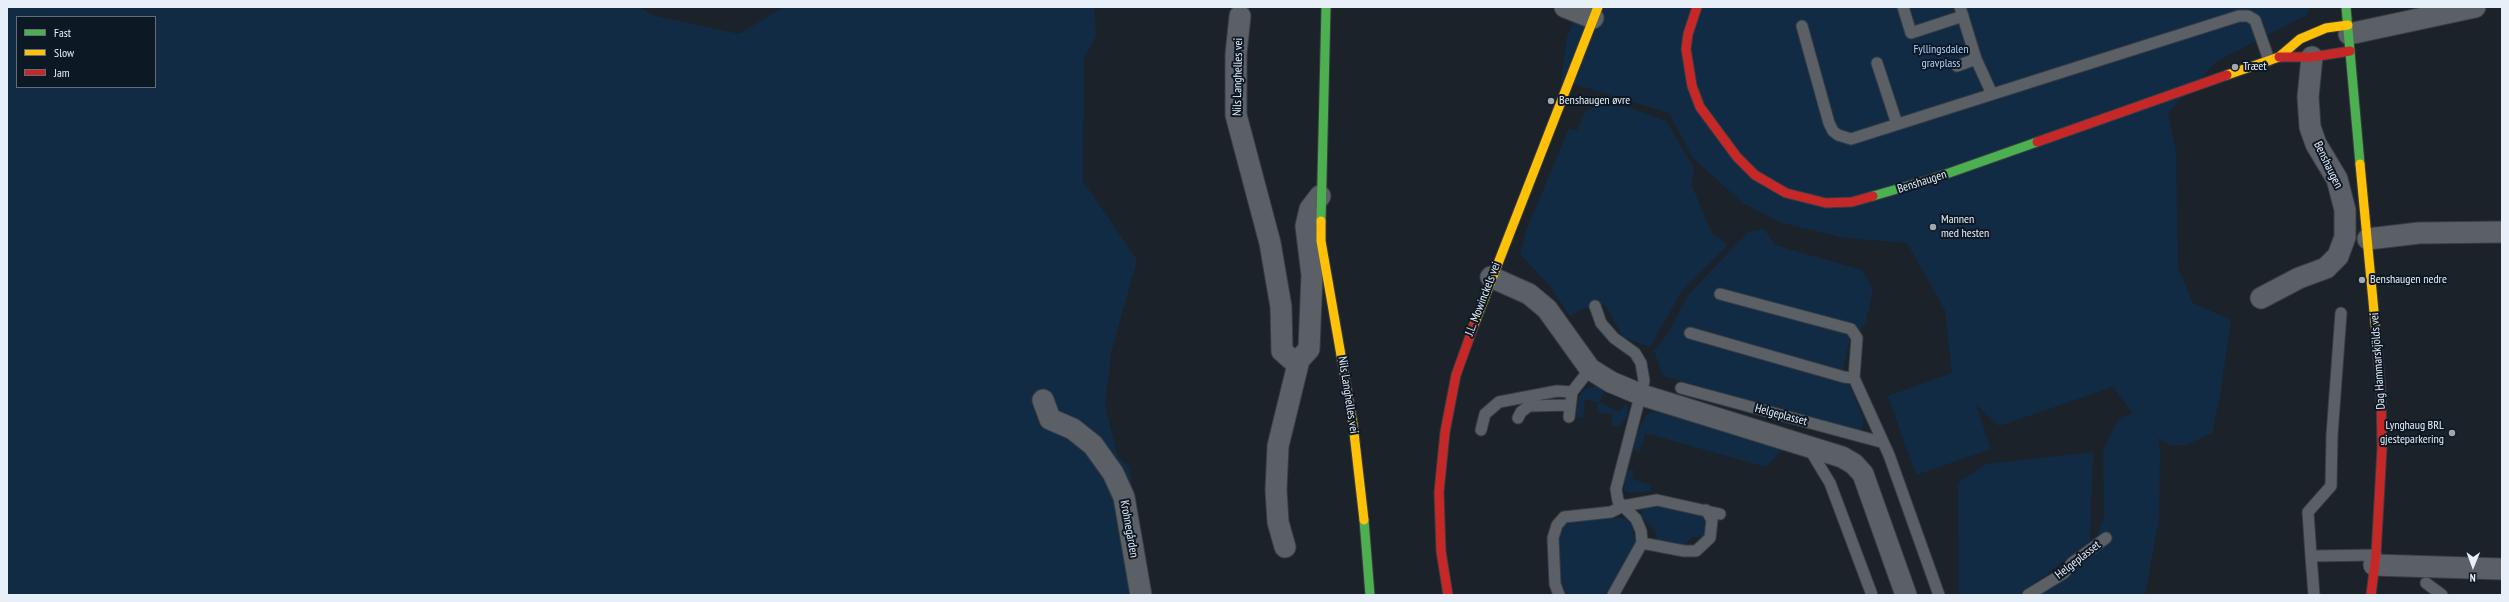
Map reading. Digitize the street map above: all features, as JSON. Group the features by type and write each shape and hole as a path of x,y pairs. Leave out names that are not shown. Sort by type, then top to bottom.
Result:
{"street":[{"name":"Nils Langhelles vei","path":"1326,7 1323,29 1320,196 1321,241 1353,424 1364,521 1370,595"},
{"name":"J.L. Mowinckels vei","path":"1448,595 1441,551 1439,492 1446,432 1456,375 1492,277 1595,12 1565,7"},
{"name":"Benshaugen","path":"1697,7 1688,34 1686,49 1692,86 1700,107 1737,157 1755,175 1786,193 1826,204 1852,202 1932,179 2274,59 2312,57 2349,37"},
{"name":"Dag Hammarskjölds vei","path":"2346,7 2381,392 2382,448 2375,560 2370,595"},
{"path":"2349,37 2474,7"},
{"name":"Nils Langhelles vei","path":"1240,16 1236,54 1236,115 1265,220 1274,264 1281,306 1282,352 1291,359 1299,360"},
{"name":"Benshaugen","path":"2274,59 2300,39 2326,28 2349,37"},
{"name":"Benshaugen","path":"2261,298 2299,278 2326,268 2338,256 2345,237 2345,210 2337,180 2316,144 2310,128 2308,97 2312,57"},
{"path":"1285,547 1278,522 1276,490 1278,446 1299,360 1309,349 1312,275 1306,222 1310,208 1320,196"},
{"path":"2368,239 2419,233 2502,232"},
{"name":"Helgeplasset","path":"1492,277 1529,294 1547,309 1590,369 1611,382 1642,395 1811,446 1842,457 1863,474 1906,595"},
{"name":"Krohnegården","path":"1043,400 1050,419 1073,429 1094,445 1113,473 1124,497 1141,595"},
{"path":"2375,560 2502,569"}],"lane":[{"path":"1903,7 1911,33 1961,12 1976,59 1992,94"},
{"path":"1802,26 1833,131 1838,135 1851,139 2239,16 2248,16 2255,20 2274,59"},
{"path":"1957,66 1976,59"},
{"path":"1877,63 1897,124"},
{"path":"1720,294 1851,329 1857,338 1854,378 1881,442 1889,455 1939,595"},
{"path":"1595,306 1601,323 1614,338 1635,353 1641,363 1644,381 1642,395 1616,489 1618,501 1636,519 1641,531 1642,543 1613,595"},
{"path":"2314,595 2308,512 2331,486 2332,435 2341,313"},
{"path":"1690,332 1844,378 1854,378"},
{"path":"1569,417 1569,405 1572,392 1590,369"},
{"name":"Helgeplasset","path":"1681,388 1881,442"},
{"path":"1481,430 1485,414 1499,402 1557,391 1572,392"},
{"path":"1518,418 1521,412 1529,406 1569,405"},
{"path":"1811,446 1813,455 1830,483 1872,595"},
{"path":"1559,595 1555,584 1553,538 1557,525 1564,517 1611,512 1623,506 1657,500 1720,514"},
{"path":"1642,543 1684,551 1696,551 1710,538 1712,520 1706,510"},
{"name":"Helgeplasset","path":"2028,595 2064,573 2072,563 2106,538"},
{"path":"2311,556 2375,560"},
{"path":"2426,583 2442,595"}],"green space":[{"path":"7,7 639,7 652,15 739,34 784,7 1094,7 1096,36 1084,58 1083,181 1137,260 1111,353 1105,406 1118,457 1129,467 1150,595 7,595"},
{"name":"Fyllingsdalen gravplass","path":"1580,7 2310,7 2307,15 2217,61 2168,113 2176,153 2178,268 2193,303 2231,320 2220,395 2212,433 2186,445 2171,445 2158,438 2160,449 2159,518 2145,595 2038,595 2090,554 2104,517 2103,451 2116,424 2122,417 2133,413 2113,387 1999,426 1976,405 1991,449 1916,475 1888,396 1952,373 1945,310 1907,243 1845,238 1782,223 1743,203 1693,158 1669,113 1561,80 1567,37"},
{"path":"1608,100 1666,121 1694,168 1692,186 1712,233 1728,245 1682,291 1650,347 1623,337 1605,305 1585,308 1570,316 1548,284 1520,254 1526,231 1569,128 1577,131 1584,112"},
{"path":"1764,229 1775,245 1862,270 1873,290 1865,325 1850,339 1843,368 1864,421 1861,431 1663,376 1654,351 1668,333 1688,295 1748,232"},
{"path":"1596,386 1605,389 1599,402 1619,412 1626,403 1628,415 1619,427 1611,426 1612,414 1597,412 1597,402 1585,399 1583,418 1576,417 1579,397 1585,389"},
{"path":"1656,411 1784,448 1766,467 1645,433 1639,453 1635,450 1633,444 1637,433 1647,414"},
{"path":"2093,452 2090,541 2019,595 1959,595 1958,483 1986,464"},
{"path":"1634,470 1632,479 1651,485 1650,490 1653,491 1630,493 1624,491 1625,476 1628,471"},
{"path":"1671,506 1701,512 1707,518 1707,537 1693,537 1688,541 1686,548 1659,544 1655,530 1641,516 1643,509"},
{"path":"1618,518 1626,519 1631,524 1637,544 1610,595 1565,595 1560,577 1559,539 1562,526 1573,522"}],"traffic: fast":[{"path":"1321,221 1326,7"},
{"path":"2346,7 2360,164"},
{"path":"1873,196 1932,179 2037,142"},
{"path":"1364,520 1370,595"}],"traffic: slow":[{"path":"1474,325 1598,7"},
{"path":"2227,75 2279,57 2300,39 2326,28 2348,25"},
{"path":"2360,164 2376,333"},
{"path":"1321,221 1321,241 1353,424 1364,520"}],"traffic: jam":[{"path":"1697,7 1688,34 1686,49 1692,86 1700,107 1737,157 1755,175 1786,193 1826,203 1852,202 1873,196"},
{"path":"2279,57 2312,57 2350,51"},
{"path":"2037,142 2227,75"},
{"path":"1448,595 1441,551 1439,492 1445,432 1456,375 1474,325"},
{"path":"2371,595 2376,555 2382,448 2381,392 2376,333"}],"place":[{"name":"Træet","path":"2235,67"},
{"name":"Benshaugen øvre","path":"1551,101"},
{"name":"Mannen med hesten","path":"1933,227"},
{"name":"Benshaugen nedre","path":"2362,280"},
{"name":"Lynghaug BRL gjesteparkering","path":"2452,433"}]}
